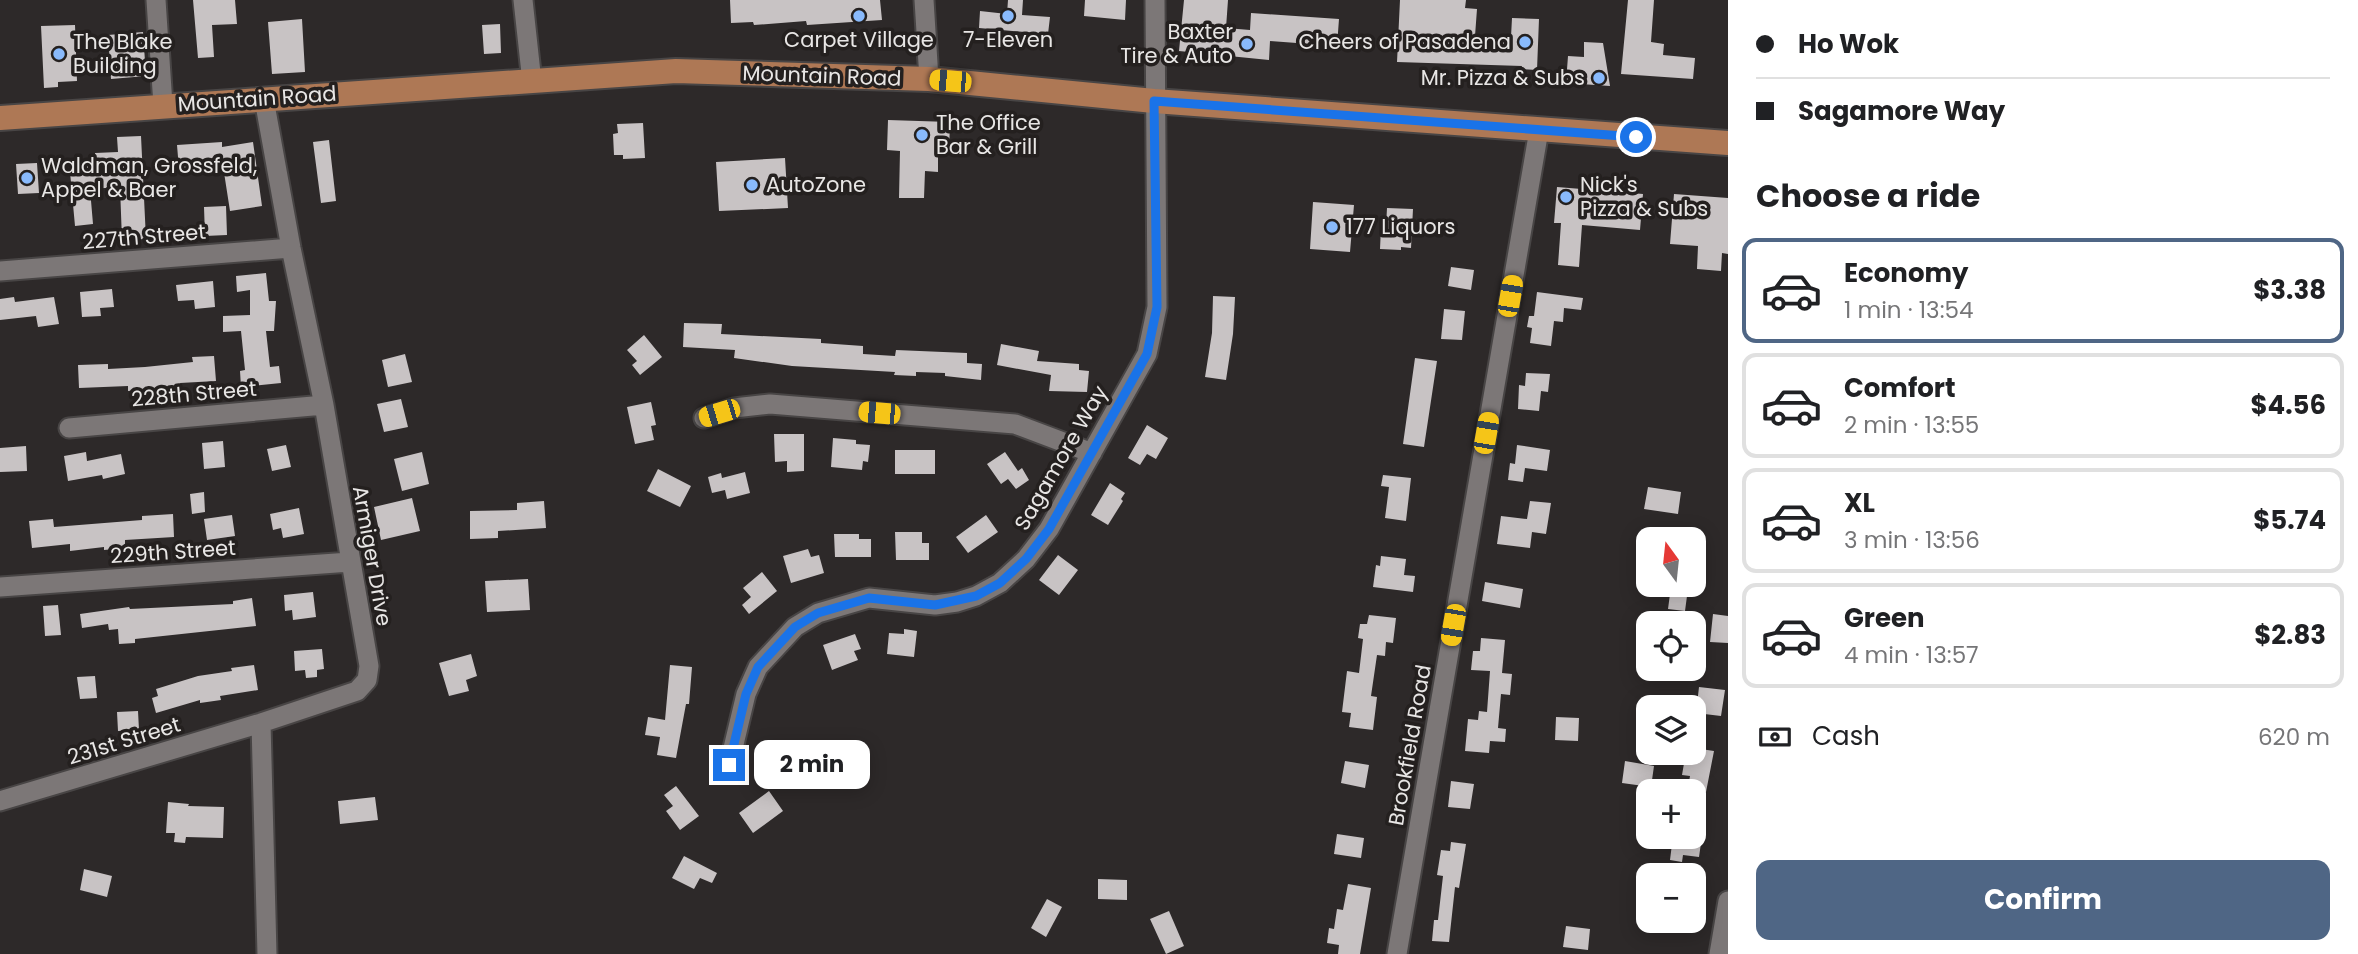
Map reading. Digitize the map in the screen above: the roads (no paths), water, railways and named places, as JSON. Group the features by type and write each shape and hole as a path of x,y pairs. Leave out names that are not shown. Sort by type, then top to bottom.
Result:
{"main road":[{"name":"Mountain Road","path":"0,118 676,71 929,79 1154,101 1728,143"}],"street":[{"path":"156,0 163,105"},
{"path":"523,0 532,82"},
{"path":"924,0 929,79"},
{"name":"Sagamore Way","path":"729,765 746,694 758,667 795,627 818,613 869,598 935,605 976,596 1000,583 1026,559 1049,529 1092,453 1147,354 1157,307 1155,0"},
{"name":"Armiger Drive","path":"261,723 357,691 367,680 369,666 324,405 291,248 264,99"},
{"name":"Brookfield Road","path":"1396,954 1539,130"},
{"name":"227th Street","path":"0,271 291,248"},
{"path":"704,418 734,408 770,404 1016,424 1092,453"},
{"name":"228th Street","path":"69,428 324,405"},
{"name":"229th Street","path":"0,587 350,562"},
{"path":"261,723 267,954"},
{"name":"231st Street","path":"0,801 261,723"},
{"path":"1719,954 1728,901"}],"place":[{"name":"Carpet Village","path":"859,16"},
{"name":"7-Eleven","path":"1008,16"},
{"name":"Cheers of Pasadena","path":"1525,42"},
{"name":"Baxter Tire & Auto","path":"1247,44"},
{"name":"The Blake Building","path":"59,54"},
{"name":"Mr. Pizza & Subs","path":"1599,78"},
{"name":"The Office Bar & Grill","path":"922,135"},
{"name":"Waldman, Grossfeld, Appel & Baer","path":"27,178"},
{"name":"AutoZone","path":"752,185"},
{"name":"Nick's Pizza & Subs","path":"1566,197"},
{"name":"177 Liquors","path":"1332,227"}]}
